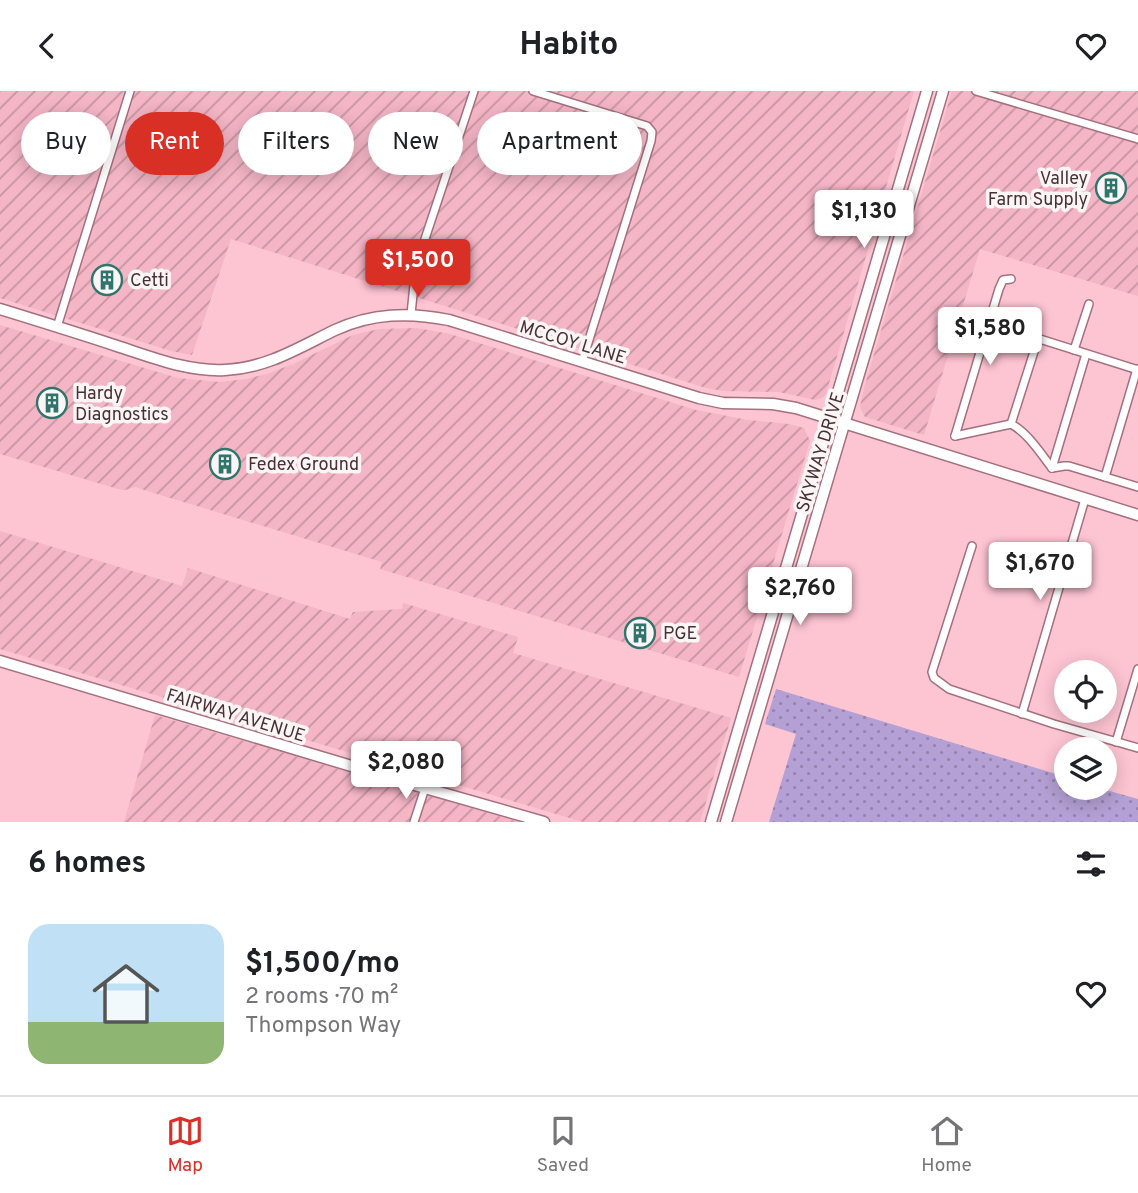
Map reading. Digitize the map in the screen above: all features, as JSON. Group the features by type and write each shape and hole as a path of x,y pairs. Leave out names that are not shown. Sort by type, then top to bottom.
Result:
{"street":[{"path":"57,327 130,91"},
{"path":"411,314 415,275 422,248 474,91"},
{"path":"533,91 647,127 652,132 582,362"},
{"name":"SKYWAY DRIVE","path":"711,822 927,91"},
{"name":"SKYWAY DRIVE","path":"726,822 943,91"},
{"path":"976,91 1138,139"},
{"path":"1011,279 1003,280 1001,284 955,436 1012,424 1052,468"},
{"path":"1074,350 1089,304"},
{"name":"MCCOY LANE","path":"0,309 170,362 224,370 267,362 335,330 377,316 411,314 449,320 723,403 773,404 796,408 1138,515"},
{"path":"989,323 1137,369 1105,477"},
{"path":"1012,424 1038,339"},
{"path":"1052,468 1086,354"},
{"path":"1052,468 1069,466 1138,487"},
{"path":"1022,714 1085,499"},
{"path":"972,546 932,671 934,678 948,689 1099,737"},
{"name":"FAIRWAY AVENUE","path":"0,661 544,822"},
{"path":"1117,739 1138,669"},
{"path":"1117,742 1138,748"},
{"path":"414,822 425,788"}],"shaded area":[{"path":"0,91 914,91 826,394 815,400 779,392 706,388 231,239 192,355 171,351 0,298"},
{"path":"952,91 1138,91 1138,296 980,249 924,435 865,417 860,407"},
{"path":"0,325 178,378 220,382 267,374 353,335 379,329 417,328 450,334 696,410 804,428 810,441 739,677 380,569 382,562 136,487 118,489 0,454"},
{"path":"0,531 182,586 188,568 350,619 353,612 402,609 403,603 518,637 513,653 731,718 700,822 583,822 0,649"},
{"path":"776,689 1054,773 1054,800 1117,800 1117,793 1138,799 1138,822 769,822 796,734 765,724"},
{"path":"155,715 519,822 124,822"}],"place":[{"name":"Valley Farm Supply","path":"1111,188"},
{"name":"Cetti","path":"107,280"},
{"name":"Hardy Diagnostics","path":"52,403"},
{"name":"Fedex Ground","path":"225,464"},
{"name":"PGE","path":"640,633"}]}
